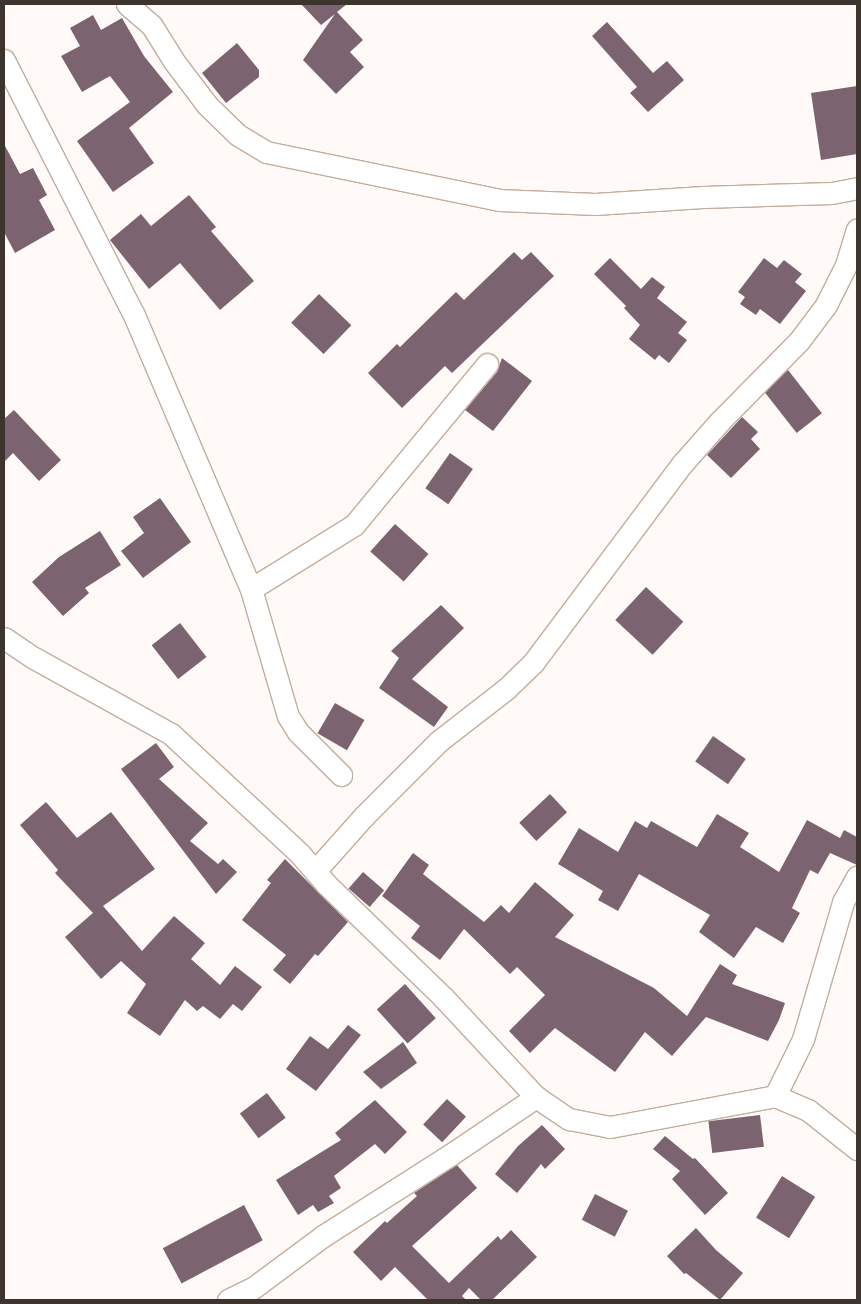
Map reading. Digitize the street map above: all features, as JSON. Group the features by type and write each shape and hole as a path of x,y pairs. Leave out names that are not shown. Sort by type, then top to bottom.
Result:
{"street":[{"path":"127,4 152,26 173,60 207,105 238,135 266,152 499,200 595,204 703,197 832,193 857,188"},
{"path":"4,60 134,315 251,588 288,716 298,732 341,775"},
{"path":"315,871 364,816 439,741 506,689 532,662 682,464 720,421 799,341 826,305 846,265 857,230"},
{"path":"251,588 354,525 487,364"},
{"path":"4,638 34,658 171,734 300,854 326,884 443,997 536,1097 569,1119 610,1127 775,1096 808,1110 857,1149"},
{"path":"775,1096 803,1039 843,902 857,877"},
{"path":"228,1300 253,1288 323,1236 450,1155 536,1097"}],"building":[{"path":"301,4 347,4 337,12 363,40 350,52 364,67 336,94 303,60 335,14 321,25"},
{"path":"93,15 101,30 122,18 144,56 173,92 129,128 154,163 113,192 77,141 130,102 110,76 82,92 61,56 80,46 70,28"},
{"path":"607,22 653,73 667,61 684,80 648,112 630,93 637,87 592,36"},
{"path":"237,43 259,70 259,77 226,103 202,73"},
{"path":"857,86 857,154 821,160 811,93"},
{"path":"4,144 20,174 33,168 47,195 39,200 55,230 15,253 4,232"},
{"path":"189,195 216,227 211,231 254,281 220,310 180,263 149,289 110,240 141,214 151,226"},
{"path":"514,252 522,260 531,252 554,276 452,373 445,366 402,408 368,373 397,344 400,347 456,292 464,300"},
{"path":"610,258 641,289 652,277 665,287 657,298 687,322 678,333 687,340 669,363 659,355 655,360 629,339 640,325 624,308 626,306 594,274"},
{"path":"764,258 777,268 784,260 802,274 795,282 806,291 780,324 760,309 756,315 740,304 745,297 738,292"},
{"path":"319,294 351,325 324,354 291,323"},
{"path":"502,358 532,381 493,431 465,410 497,372"},
{"path":"788,370 822,413 797,433 763,390"},
{"path":"14,410 61,460 39,481 13,453 4,462 4,419"},
{"path":"742,417 758,432 751,439 760,449 731,478 707,455"},
{"path":"450,453 473,469 448,504 425,488"},
{"path":"160,498 191,542 143,578 121,551 144,533 133,517"},
{"path":"395,524 428,554 404,582 370,551"},
{"path":"100,531 121,565 85,588 89,593 63,616 32,582 59,557"},
{"path":"646,587 683,622 653,655 615,620"},
{"path":"441,605 464,628 412,679 448,707 434,727 379,688 399,658 391,651"},
{"path":"180,623 206,657 178,679 152,645"},
{"path":"335,703 364,720 347,750 318,733"},
{"path":"713,736 746,759 728,784 695,761"},
{"path":"156,743 174,767 159,779 208,823 190,841 218,864 223,859 237,872 216,894 121,769"},
{"path":"550,794 567,812 536,841 519,823"},
{"path":"46,802 77,838 111,812 155,869 103,906 142,951 174,916 205,943 191,959 220,985 235,966 262,987 242,1011 233,1004 220,1019 203,1006 197,1011 185,1000 160,1036 127,1013 146,984 121,961 101,979 65,937 93,913 55,873 58,870 20,825"},
{"path":"717,814 749,833 740,847 779,872 807,820 840,838 844,830 857,837 857,865 830,853 818,874 810,870 792,908 800,913 783,943 756,927 734,958 699,932 710,915 639,874 618,911 598,900 603,891 558,864 579,828 618,852 635,821 647,828 651,821 697,847"},
{"path":"413,853 429,865 423,874 484,922 501,905 509,913 535,882 574,915 555,937 654,988 687,1016 720,964 737,975 732,984 785,1003 779,1020 768,1041 706,1017 672,1056 645,1032 615,1072 555,1028 530,1053 509,1031 545,995 517,967 510,974 464,929 440,960 411,938 420,926 382,896"},
{"path":"285,859 348,922 318,956 315,954 290,984 273,970 286,955 242,920 271,883 267,880"},
{"path":"363,872 384,890 370,907 349,889"},
{"path":"405,984 436,1018 408,1044 377,1009"},
{"path":"348,1025 361,1035 316,1091 286,1069 310,1036 328,1049"},
{"path":"403,1042 417,1063 381,1089 363,1072"},
{"path":"267,1093 286,1118 259,1138 240,1113"},
{"path":"447,1099 466,1117 442,1142 423,1125"},
{"path":"375,1100 407,1132 385,1154 375,1144 334,1176 341,1188 329,1196 334,1203 318,1212 313,1205 298,1215 276,1180 341,1140 335,1133"},
{"path":"760,1115 764,1147 712,1153 708,1121"},
{"path":"542,1125 565,1149 545,1169 541,1164 517,1193 495,1174 518,1146"},
{"path":"665,1136 693,1159 695,1158 728,1193 705,1215 672,1179 680,1171 653,1149"},
{"path":"457,1165 477,1188 412,1246 449,1283 498,1236 501,1240 511,1230 537,1257 492,1300 481,1300 469,1288 462,1296 466,1300 428,1300 395,1267 381,1281 353,1252 385,1221 387,1223 417,1196 414,1193"},
{"path":"782,1176 815,1197 789,1238 756,1218"},
{"path":"595,1194 628,1211 615,1237 582,1220"},
{"path":"244,1205 263,1240 182,1284 163,1248"},
{"path":"696,1228 716,1250 743,1273 720,1300 686,1273 684,1274 667,1256"}]}
